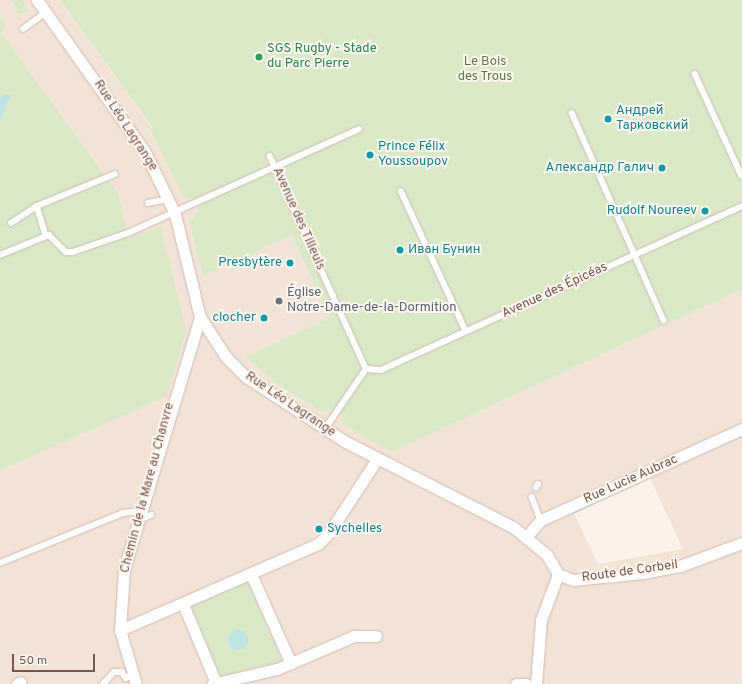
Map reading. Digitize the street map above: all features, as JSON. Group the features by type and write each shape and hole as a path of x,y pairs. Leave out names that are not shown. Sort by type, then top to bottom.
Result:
{"street":[{"name":"Rue Léo Lagrange","path":"37,0 145,152 170,199 200,317 217,345 246,377 325,429 377,459 450,493 526,537 547,555 558,574"},
{"name":"Chemin de la Mare au Chanvre","path":"134,681 120,630 124,569 138,516 200,317"},
{"name":"Rue Lucie Aubrac","path":"526,537 546,518 742,429"},
{"path":"120,630 251,574 324,540 377,459"},
{"name":"Route de Corbeil","path":"558,574 573,580 643,573 680,566 742,543"},
{"path":"251,574 291,664"},
{"path":"536,684 541,620 558,574"},
{"path":"183,604 214,683 291,664 354,636 376,636"},
{"path":"516,684 526,684"}],"lane":[{"path":"22,29 46,12"},
{"path":"695,74 742,176"},
{"path":"572,113 664,321"},
{"path":"0,255 49,235 66,252 73,252 175,214 359,129"},
{"name":"Avenue des Tilleuls","path":"270,156 366,369"},
{"path":"10,223 37,206 115,174"},
{"path":"401,191 466,331"},
{"path":"148,203 170,199"},
{"path":"37,206 46,236"},
{"name":"Avenue des Épicéas","path":"366,369 381,370 742,206"},
{"path":"325,429 366,369"},
{"path":"532,497 546,518"},
{"path":"0,563 123,513 138,516 151,515"},
{"path":"103,684 114,672 122,672 126,678 134,681"}],"shaded area":[{"path":"0,0 60,0 153,129 150,131 184,197 194,199 199,211 189,221 203,276 292,235 330,318 245,357 282,387 323,413 331,409 342,416 343,425 392,452 742,289 742,684 0,684","holes":["650,478 683,549 598,564 574,513"]}],"green space":[{"path":"11,0 22,0 28,12 13,14 19,9"},
{"name":"Le Bois des Trous","path":"60,0 742,0 742,289 392,452 343,425 342,416 331,409 323,413 282,387 245,357 330,318 292,235 203,276 189,221 199,211 194,199 184,198 150,130 153,128"},
{"path":"0,15 6,25 1,33 118,194 128,238 161,227 186,331 167,396 0,470"},
{"path":"247,581 282,661 220,676 190,607"}],"water":[{"path":"5,95 11,95 0,121 0,98"},
{"path":"238,630 245,633 248,640 245,647 238,650 231,647 228,640 231,633"}],"waterway":[{"path":"575,511 642,480"}],"place":[{"name":"SGS Rugby - Stade du Parc Pierre","path":"259,57"},
{"name":"Андрей Тарковский","path":"608,119"},
{"name":"Prince Félix Youssoupov","path":"370,155"},
{"name":"Александр Галич","path":"662,168"},
{"name":"Rudolf Noureev","path":"705,211"},
{"name":"Иван Бунин","path":"400,250"},
{"name":"Presbytère","path":"290,263"},
{"name":"Église Notre-Dame-de-la-Dormition","path":"279,301"},
{"name":"clocher","path":"264,318"},
{"name":"Sychelles","path":"319,529"}]}
